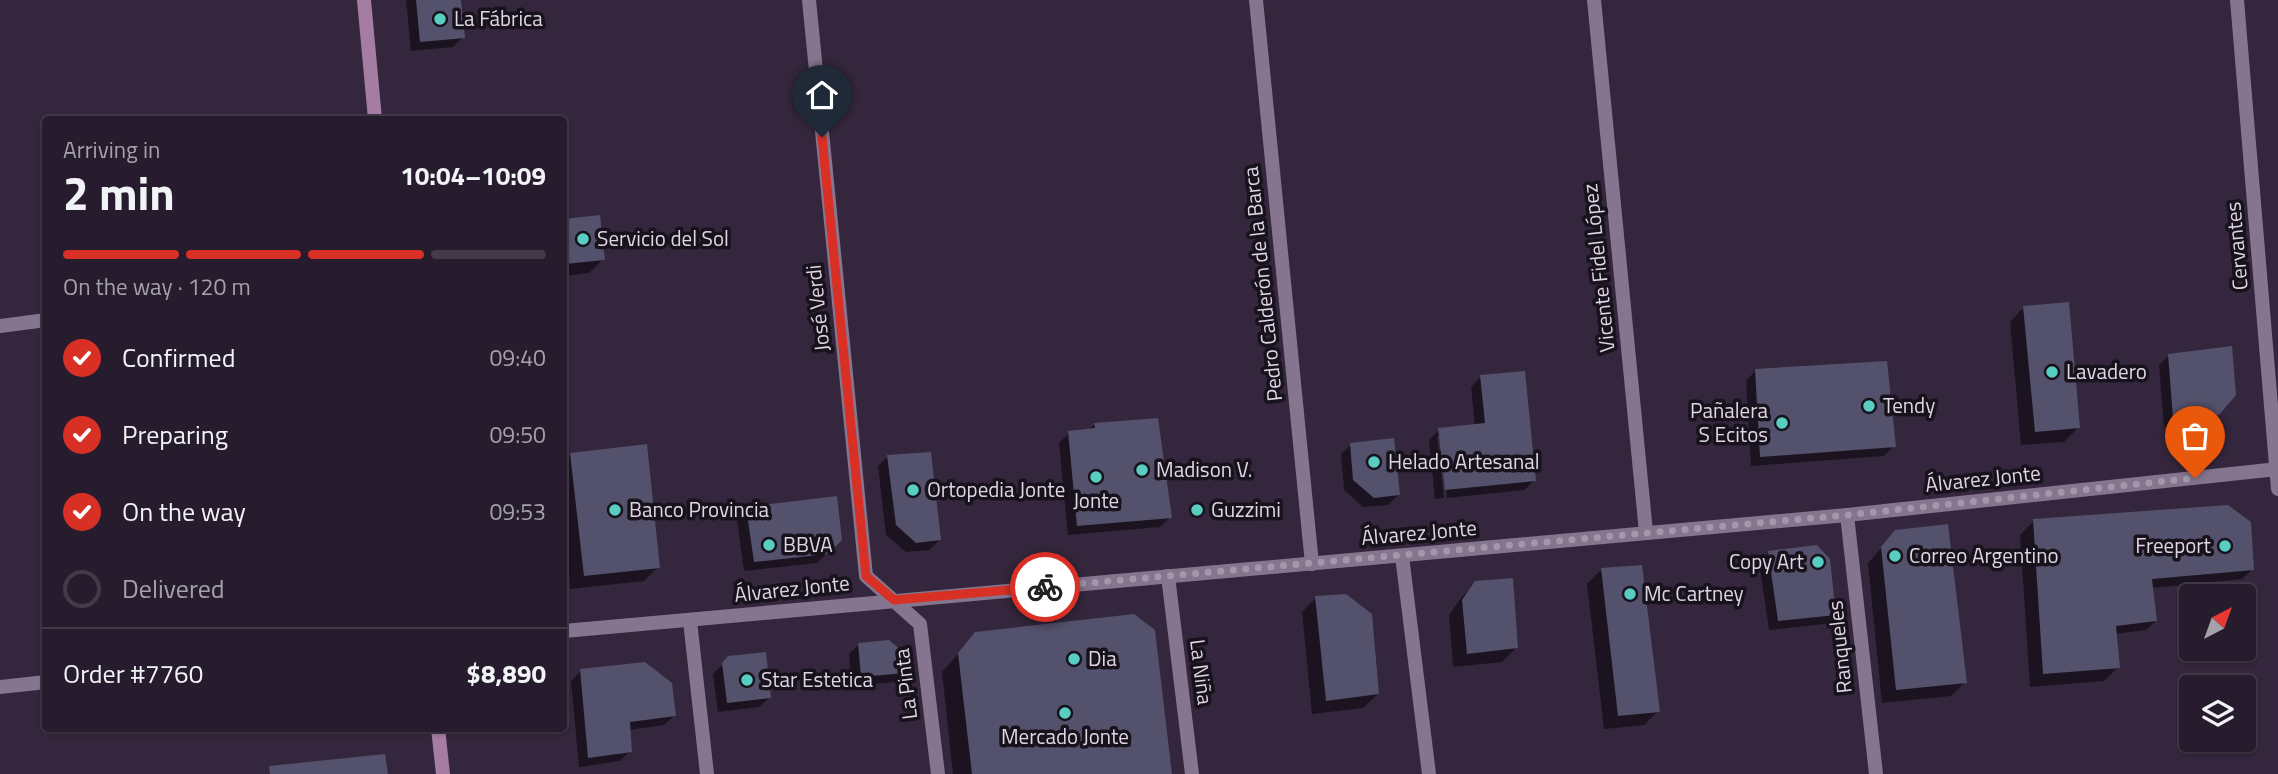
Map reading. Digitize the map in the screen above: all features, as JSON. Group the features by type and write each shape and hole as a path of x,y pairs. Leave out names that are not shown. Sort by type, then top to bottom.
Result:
{"main road":[{"path":"364,0 375,116"},
{"path":"438,732 443,774"}],"street":[{"name":"José Verdi","path":"809,0 866,576 894,600"},
{"name":"Pedro Calderón de la Barca","path":"1256,0 1312,564"},
{"name":"Vicente Fidel López","path":"1594,0 1646,532"},
{"name":"Cervantes","path":"2237,0 2278,489"},
{"path":"0,326 42,321"},
{"name":"Álvarez Jonte","path":"567,631 1847,515 2277,470"},
{"name":"Ranqueles","path":"1847,515 1876,774"},
{"path":"1402,556 1429,774"},
{"name":"La Niña","path":"1168,576 1192,774"},
{"name":"La Pinta","path":"894,600 920,624 938,774"},
{"path":"690,621 706,774"},
{"path":"0,687 42,682"}],"building":[{"name":"La Fábrica","path":"416,0 461,0 465,38 420,42"},
{"name":"Servicio del Sol","path":"600,215 605,260 567,264 567,219"},
{"name":"Lavadero","path":"2069,302 2080,428 2035,432 2023,306"},
{"path":"2232,346 2236,395 2219,415 2173,418 2168,354"},
{"path":"1887,361 1896,447 1760,457 1755,369"},
{"path":"1525,371 1536,481 1445,490 1438,428 1485,423 1480,375"},
{"path":"1158,418 1172,518 1077,526 1068,431 1095,428 1094,423"},
{"name":"Helado Artesanal","path":"1394,438 1400,495 1374,498 1353,480 1350,443"},
{"name":"Banco Provincia","path":"647,444 660,568 584,576 570,453"},
{"name":"Ortopedia Jonte","path":"931,452 941,540 916,543 896,525 887,455"},
{"path":"837,496 842,540 828,554 754,562 746,507"},
{"path":"2228,505 2251,522 2254,570 2152,579 2157,621 2116,626 2120,668 2043,674 2033,519"},
{"path":"1948,524 1967,683 1896,690 1881,547 1895,530"},
{"path":"1817,545 1830,559 1836,615 1778,621 1768,551"},
{"path":"1642,565 1660,712 1618,716 1601,568"},
{"path":"1513,578 1518,648 1467,654 1462,600 1475,581"},
{"path":"1346,594 1372,614 1379,694 1326,701 1315,596"},
{"name":"Mercado Jonte","path":"1134,614 1155,630 1172,774 972,774 958,653 975,632"},
{"path":"889,640 903,652 905,673 861,677 858,643"},
{"name":"Star Estetica","path":"766,652 771,698 727,703 722,663 728,656"},
{"path":"645,662 672,683 676,716 630,722 632,752 588,758 580,669"},
{"path":"385,754 388,774 270,774 269,766"}],"way so far":[{"path":"1045,587 1847,515 2195,478"}],"place":[{"name":"La Fábrica","path":"440,19"},
{"name":"Servicio del Sol","path":"583,239"},
{"name":"Lavadero","path":"2052,372"},
{"name":"Tendy","path":"1869,406"},
{"name":"Pañalera S Ecitos","path":"1782,423"},
{"name":"Helado Artesanal","path":"1374,462"},
{"name":"Madison V.","path":"1142,470"},
{"name":"Jonte","path":"1096,477"},
{"name":"Ortopedia Jonte","path":"913,490"},
{"name":"Banco Provincia","path":"615,510"},
{"name":"Guzzimi","path":"1197,510"},
{"name":"BBVA","path":"769,545"},
{"name":"Freeport","path":"2225,546"},
{"name":"Correo Argentino","path":"1895,556"},
{"name":"Copy Art","path":"1818,562"},
{"name":"Mc Cartney","path":"1630,594"},
{"name":"Dia","path":"1074,659"},
{"name":"Star Estetica","path":"747,680"},
{"name":"Mercado Jonte","path":"1065,713"}],"route":[{"path":"822,137 866,576 894,600 1045,587"}]}
